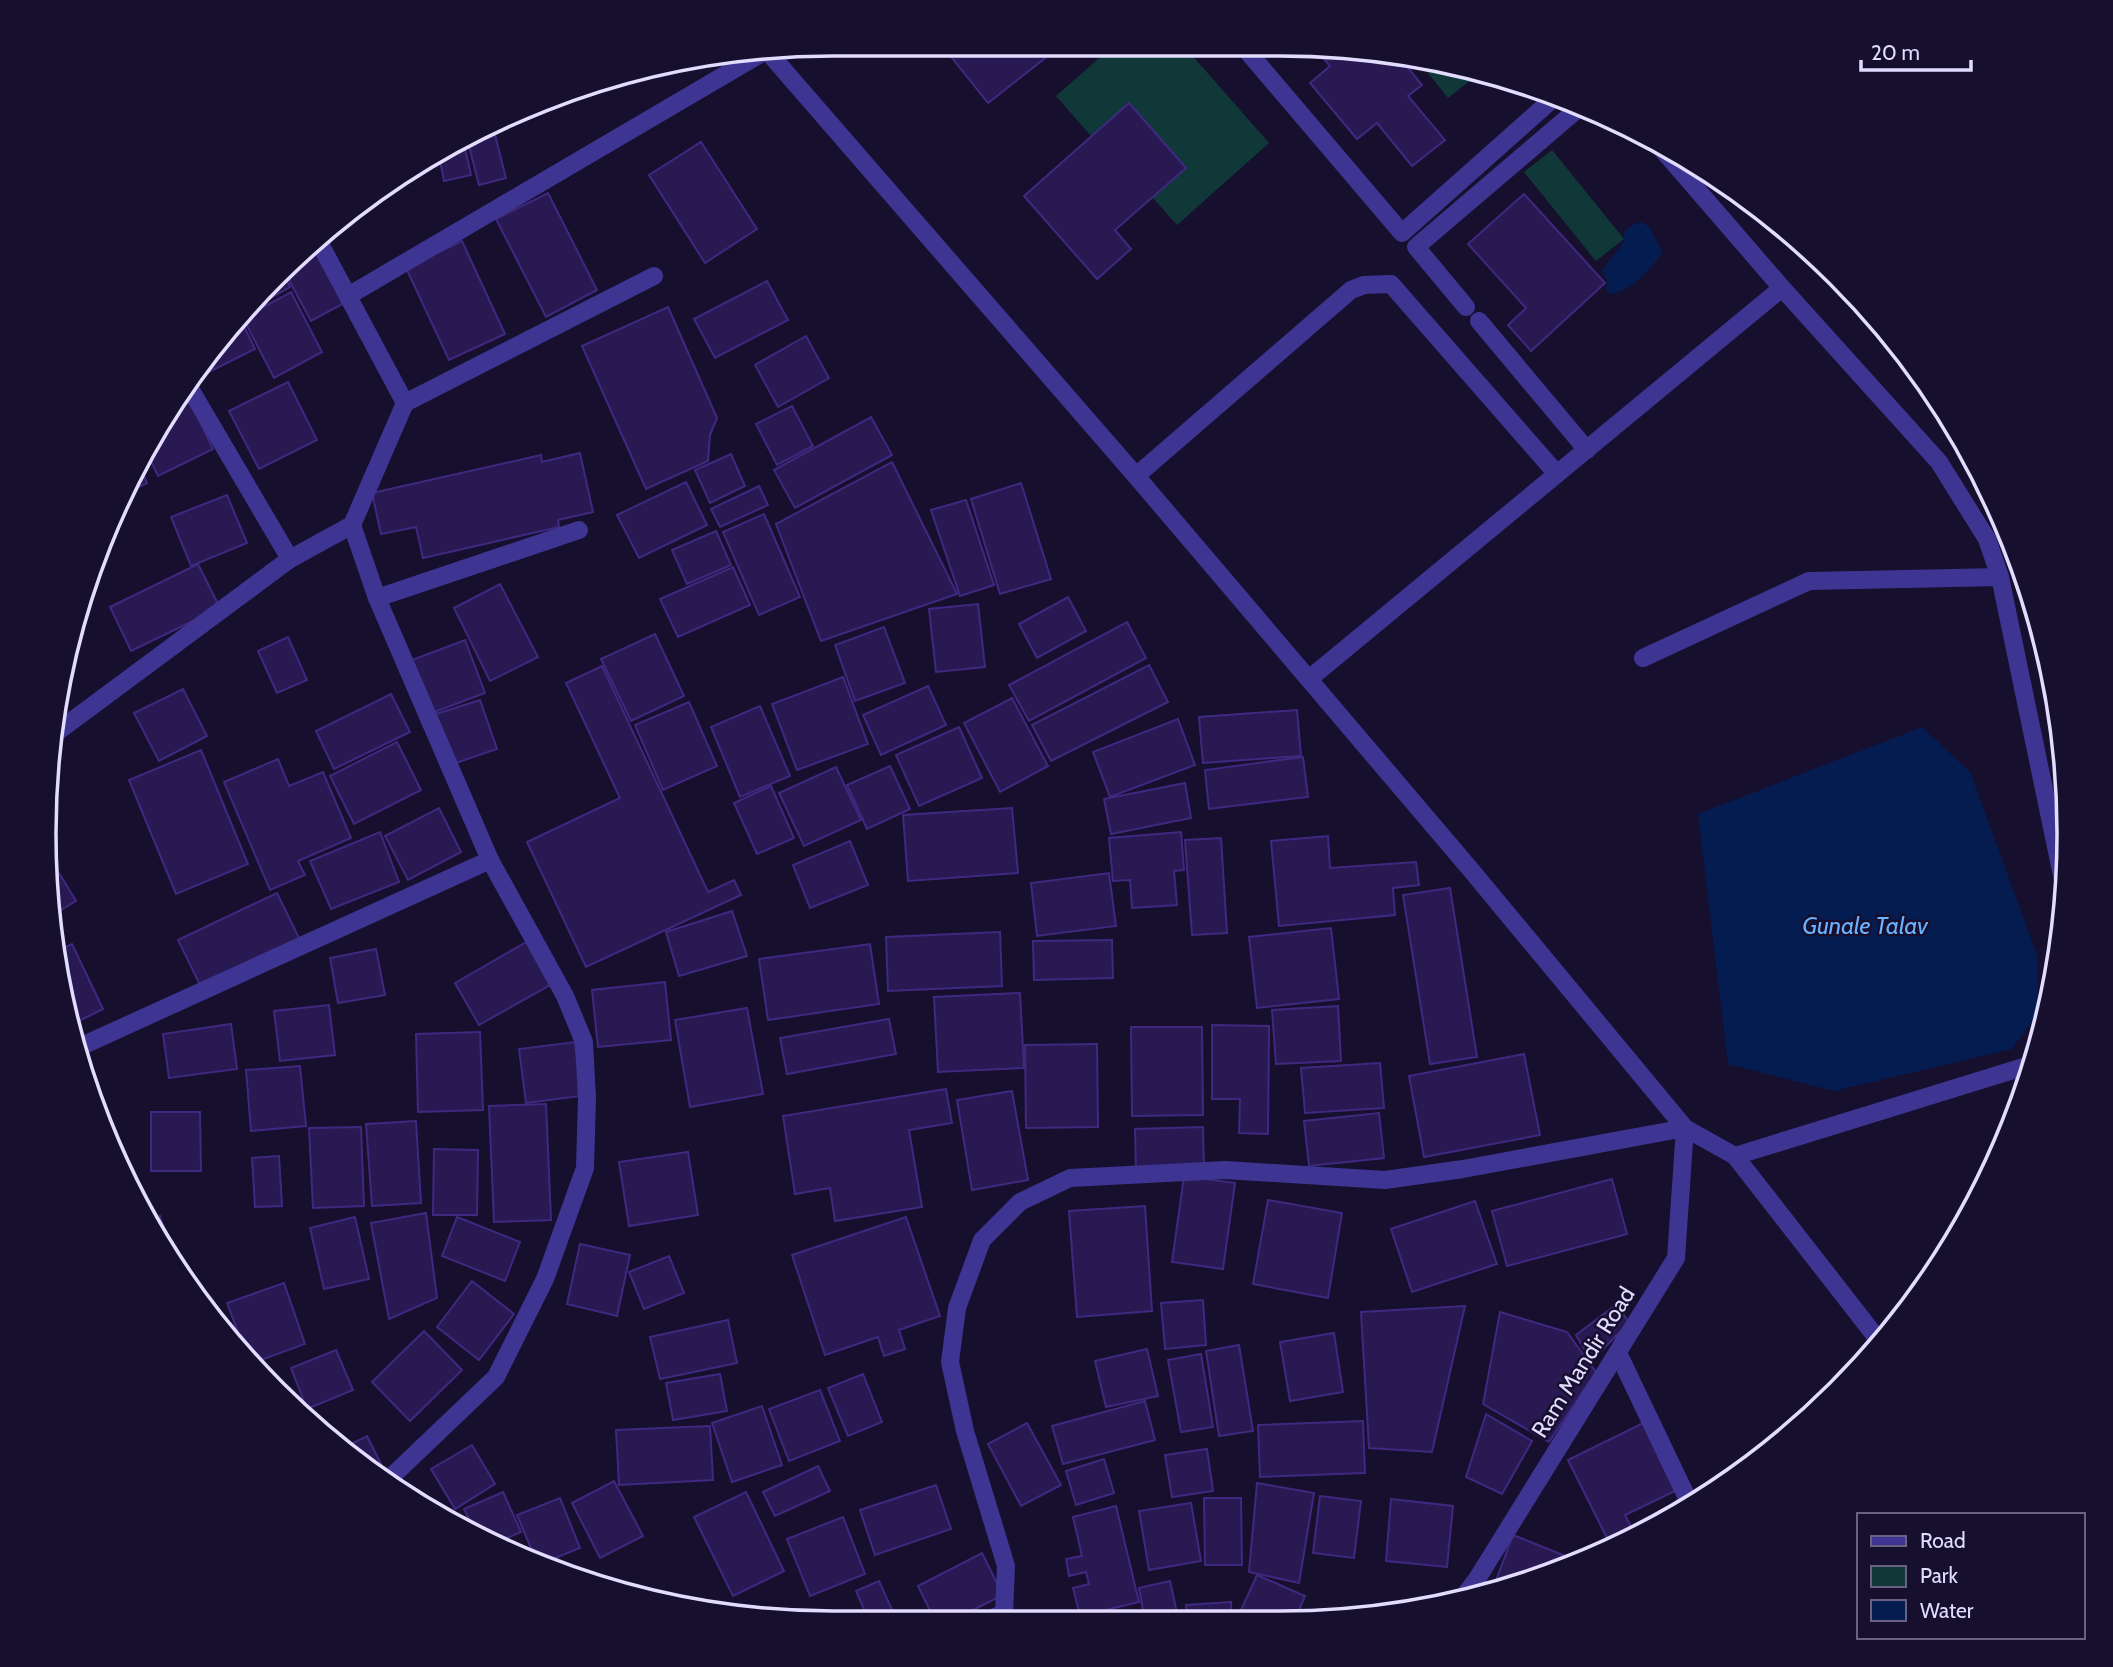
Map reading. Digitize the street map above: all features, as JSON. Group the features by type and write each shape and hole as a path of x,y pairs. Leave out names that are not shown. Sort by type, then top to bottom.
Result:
{"street":[{"path":"1251,56 1402,233 1547,104"},
{"path":"774,59 1136,476 1685,1128 1735,1156 1874,1334"},
{"path":"348,296 748,61"},
{"path":"1466,307 1416,247 1573,113"},
{"path":"1675,165 1939,462 1987,539 2000,577 2056,849"},
{"path":"322,248 405,403"},
{"path":"64,727 290,559 352,525 405,403 654,276"},
{"path":"1136,476 1351,290 1364,285 1391,284 1557,474"},
{"path":"1309,680 1782,288"},
{"path":"1479,321 1587,450"},
{"path":"193,394 290,559"},
{"path":"352,525 377,598 490,860 565,996 584,1042 587,1098 584,1168 545,1279 496,1377 394,1474"},
{"path":"377,598 579,530"},
{"path":"1643,658 1809,581 2000,577"},
{"path":"85,1044 490,860"},
{"path":"1735,1156 2021,1068"},
{"path":"1005,1611 1006,1566 965,1432 950,1362 957,1308 982,1240 1020,1202 1070,1178 1226,1170 1385,1180 1463,1169 1685,1128"},
{"name":"Ram Mandir Road","path":"1471,1587 1676,1258 1685,1128"},
{"path":"1618,1353 1686,1496"}],"green space":[{"path":"1101,56 1193,56 1269,143 1177,225 1152,197 1185,168 1129,103 1091,136 1056,96"},
{"path":"1426,70 1471,80 1448,98"},
{"path":"1552,150 1624,239 1596,261 1524,172"}],"water":[{"path":"1642,222 1650,228 1662,251 1641,278 1611,294 1606,290 1607,280 1602,271 1624,241 1624,232 1634,224"},
{"name":"Gunale Talav","path":"1922,727 1970,772 2038,958 2038,1003 2035,1017 2012,1049 1834,1091 1728,1064 1698,814"}],"building":[{"path":"951,56 1048,56 988,103"},
{"path":"1323,58 1408,67 1422,85 1408,96 1445,140 1412,166 1377,123 1357,139 1310,83 1330,66"},
{"path":"1129,103 1186,168 1115,230 1131,249 1097,279 1024,196"},
{"path":"495,134 506,178 479,185 469,147"},
{"path":"701,142 757,229 705,263 649,175"},
{"path":"465,149 471,175 444,181 440,163"},
{"path":"548,193 597,290 546,317 496,219"},
{"path":"1524,194 1605,283 1531,351 1508,325 1526,308 1468,244"},
{"path":"462,241 505,334 449,360 406,268"},
{"path":"320,250 348,301 311,321 289,280"},
{"path":"287,281 290,287 271,298"},
{"path":"767,281 788,320 715,358 694,319"},
{"path":"291,292 322,352 274,378 246,324 261,308"},
{"path":"668,307 717,418 710,435 708,461 646,489 582,346"},
{"path":"244,327 255,349 209,372 217,360"},
{"path":"806,336 829,378 778,407 755,365"},
{"path":"288,382 317,440 259,469 229,411"},
{"path":"189,399 213,449 158,476 151,462"},
{"path":"792,406 813,446 777,465 756,424"},
{"path":"871,417 892,455 795,508 774,470"},
{"path":"580,453 593,512 558,520 559,527 423,558 416,527 381,534 372,493 541,455 542,462"},
{"path":"731,454 745,486 710,503 695,470"},
{"path":"892,462 957,594 821,641 776,524"},
{"path":"144,476 147,483 137,488"},
{"path":"686,482 707,525 639,558 617,515"},
{"path":"1021,483 1051,579 1000,594 971,499"},
{"path":"759,486 768,505 720,527 711,509"},
{"path":"227,495 247,543 191,566 171,517"},
{"path":"966,500 994,585 960,596 931,510"},
{"path":"764,514 800,597 759,615 723,532"},
{"path":"716,531 731,565 687,584 672,550"},
{"path":"198,564 220,608 131,651 110,607"},
{"path":"733,567 750,605 678,637 660,599"},
{"path":"500,584 538,657 490,681 454,608"},
{"path":"1068,597 1086,631 1037,658 1019,624"},
{"path":"978,604 985,667 936,672 929,609"},
{"path":"1127,622 1146,658 1029,721 1009,685"},
{"path":"884,627 905,683 855,701 835,645"},
{"path":"655,634 684,696 631,721 601,659"},
{"path":"288,637 307,680 277,693 258,651"},
{"path":"465,640 485,693 432,713 412,660"},
{"path":"1149,665 1168,702 1051,761 1032,725"},
{"path":"602,666 708,892 734,880 741,895 586,967 527,842 620,798 566,683"},
{"path":"843,677 868,744 797,770 772,704"},
{"path":"928,686 946,725 881,755 863,715"},
{"path":"183,689 207,736 159,761 134,713"},
{"path":"391,694 410,732 334,769 316,731"},
{"path":"1012,698 1048,766 1000,792 964,723"},
{"path":"480,700 497,749 450,765 433,715"},
{"path":"689,702 717,766 663,790 635,725"},
{"path":"760,706 790,776 740,797 711,727"},
{"path":"1297,710 1301,756 1203,763 1199,717"},
{"path":"1178,719 1195,765 1110,797 1093,752"},
{"path":"959,727 982,778 919,806 896,755"},
{"path":"397,742 421,790 354,824 330,776"},
{"path":"201,750 248,864 176,894 129,780"},
{"path":"1303,757 1308,797 1209,809 1205,770"},
{"path":"278,759 289,786 323,772 351,838 298,861 305,875 270,890 224,782"},
{"path":"890,766 910,809 867,829 847,785"},
{"path":"836,767 861,820 804,846 779,793"},
{"path":"1185,783 1191,818 1111,834 1104,799"},
{"path":"771,786 794,838 757,854 734,803"},
{"path":"439,808 461,852 408,880 385,836"},
{"path":"1012,808 1018,873 908,881 903,815"},
{"path":"380,832 399,882 331,909 310,861"},
{"path":"1181,832 1184,870 1174,871 1177,905 1132,908 1130,880 1113,881 1109,838"},
{"path":"1328,836 1330,868 1416,862 1419,885 1393,888 1395,915 1279,926 1271,841"},
{"path":"1221,838 1227,933 1192,935 1185,840"},
{"path":"850,841 868,885 810,908 793,865"},
{"path":"57,870 76,901 61,910"},
{"path":"1109,873 1116,926 1037,936 1031,883"},
{"path":"1450,888 1477,1057 1430,1064 1403,895"},
{"path":"277,893 300,940 201,987 178,940"},
{"path":"732,911 747,956 679,976 666,932"},
{"path":"1331,928 1339,999 1257,1008 1249,937"},
{"path":"1000,932 1002,986 888,991 886,937"},
{"path":"1112,940 1113,978 1034,980 1033,941"},
{"path":"528,941 552,984 479,1025 455,983"},
{"path":"72,944 103,1009 79,1021 71,985 65,947"},
{"path":"870,944 879,1004 768,1020 759,959"},
{"path":"376,949 385,995 338,1003 330,958"},
{"path":"665,982 671,1040 598,1047 592,990"},
{"path":"1020,993 1024,1068 938,1072 934,997"},
{"path":"329,1005 335,1055 280,1061 274,1011"},
{"path":"1338,1006 1341,1061 1276,1064 1272,1010"},
{"path":"747,1008 763,1094 690,1107 675,1020"},
{"path":"889,1019 896,1054 787,1074 780,1038"},
{"path":"231,1024 237,1069 169,1078 163,1034"},
{"path":"1212,1025 1269,1026 1268,1134 1239,1133 1240,1099 1212,1099"},
{"path":"1131,1027 1202,1027 1203,1115 1132,1116"},
{"path":"480,1032 483,1110 418,1112 416,1034"},
{"path":"575,1042 581,1096 526,1103 519,1049"},
{"path":"1097,1044 1098,1127 1026,1128 1025,1045"},
{"path":"1524,1054 1540,1135 1424,1157 1409,1076"},
{"path":"1380,1063 1384,1108 1305,1113 1301,1068"},
{"path":"300,1066 306,1126 251,1131 246,1070"},
{"path":"946,1089 952,1123 909,1130 922,1207 835,1221 830,1188 795,1194 783,1116"},
{"path":"1012,1091 1028,1180 972,1190 957,1100"},
{"path":"546,1104 551,1220 494,1222 489,1106"},
{"path":"151,1112 200,1112 201,1171 151,1171"},
{"path":"1379,1113 1384,1158 1309,1166 1304,1121"},
{"path":"416,1121 421,1203 372,1206 366,1124"},
{"path":"361,1127 364,1206 313,1208 309,1128"},
{"path":"1203,1127 1204,1169 1136,1170 1135,1129"},
{"path":"434,1149 478,1150 477,1215 433,1215"},
{"path":"688,1152 698,1215 629,1226 619,1162"},
{"path":"279,1156 282,1206 255,1207 252,1158"},
{"path":"1184,1176 1235,1183 1223,1269 1172,1262"},
{"path":"1612,1179 1627,1234 1507,1266 1492,1211"},
{"path":"1268,1200 1342,1213 1328,1298 1253,1284"},
{"path":"1475,1201 1497,1264 1412,1292 1391,1229"},
{"path":"1145,1206 1152,1311 1077,1317 1069,1211"},
{"path":"426,1213 437,1298 389,1319 371,1223"},
{"path":"355,1217 369,1279 324,1289 310,1228"},
{"path":"457,1217 520,1242 505,1281 442,1256"},
{"path":"906,1217 940,1316 899,1330 905,1349 884,1356 878,1337 825,1355 792,1255"},
{"path":"580,1244 630,1255 617,1316 567,1304"},
{"path":"669,1256 684,1293 644,1309 629,1272"},
{"path":"472,1281 514,1314 479,1360 437,1327"},
{"path":"284,1283 305,1344 262,1360 238,1333 227,1303"},
{"path":"1203,1300 1206,1345 1165,1349 1161,1303"},
{"path":"1617,1304 1629,1323 1591,1361 1576,1335"},
{"path":"1465,1306 1432,1452 1369,1448 1361,1312"},
{"path":"1500,1312 1567,1332 1596,1372 1549,1442 1483,1404"},
{"path":"728,1320 737,1363 660,1379 650,1337"},
{"path":"424,1331 462,1370 410,1421 372,1382"},
{"path":"1334,1333 1343,1392 1290,1401 1280,1342"},
{"path":"1239,1345 1253,1431 1219,1436 1206,1351"},
{"path":"1147,1349 1158,1396 1106,1407 1095,1361"},
{"path":"336,1350 353,1390 310,1408 304,1402 291,1368"},
{"path":"1201,1354 1213,1427 1181,1432 1168,1360"},
{"path":"720,1374 727,1411 673,1420 666,1383"},
{"path":"863,1374 882,1422 848,1436 828,1388"},
{"path":"820,1390 840,1441 789,1461 769,1409"},
{"path":"1145,1401 1155,1440 1063,1464 1052,1426"},
{"path":"762,1406 782,1465 732,1482 712,1423"},
{"path":"1486,1414 1532,1441 1502,1494 1466,1477"},
{"path":"1363,1421 1365,1473 1260,1477 1258,1425"},
{"path":"1027,1423 1061,1485 1021,1506 988,1444"},
{"path":"1643,1423 1677,1490 1625,1515 1631,1527 1607,1538 1568,1460"},
{"path":"710,1426 713,1480 619,1485 616,1430"},
{"path":"367,1436 382,1466 360,1450 352,1443"},
{"path":"472,1445 495,1484 455,1509 431,1469"},
{"path":"1207,1449 1213,1491 1172,1497 1165,1455"},
{"path":"1104,1459 1114,1493 1076,1505 1066,1471"},
{"path":"818,1466 830,1491 775,1516 763,1492"},
{"path":"614,1481 643,1536 600,1558 572,1503"},
{"path":"1257,1483 1314,1493 1299,1583 1249,1572"},
{"path":"936,1485 951,1529 875,1555 860,1510"},
{"path":"503,1492 521,1532 506,1538 469,1520 464,1509"},
{"path":"746,1492 784,1571 733,1596 694,1517"},
{"path":"1320,1496 1361,1501 1354,1558 1313,1553"},
{"path":"560,1498 580,1548 554,1559 532,1550 517,1515"},
{"path":"1204,1498 1241,1498 1242,1565 1205,1565"},
{"path":"1391,1499 1453,1506 1447,1567 1386,1561"},
{"path":"1191,1503 1201,1561 1149,1570 1139,1511"},
{"path":"1116,1506 1139,1602 1101,1611 1079,1611 1073,1588 1089,1584 1086,1572 1069,1576 1066,1559 1082,1556 1073,1517"},
{"path":"843,1517 865,1574 810,1596 787,1539"},
{"path":"1513,1535 1566,1556 1529,1570 1496,1580"},
{"path":"982,1553 1003,1595 971,1611 930,1611 918,1586"},
{"path":"1257,1575 1305,1596 1299,1610 1241,1611"},
{"path":"879,1581 893,1611 865,1611 856,1591"},
{"path":"1170,1581 1177,1611 1143,1611 1139,1588"},
{"path":"1231,1602 1231,1611 1186,1611 1186,1605"}]}
